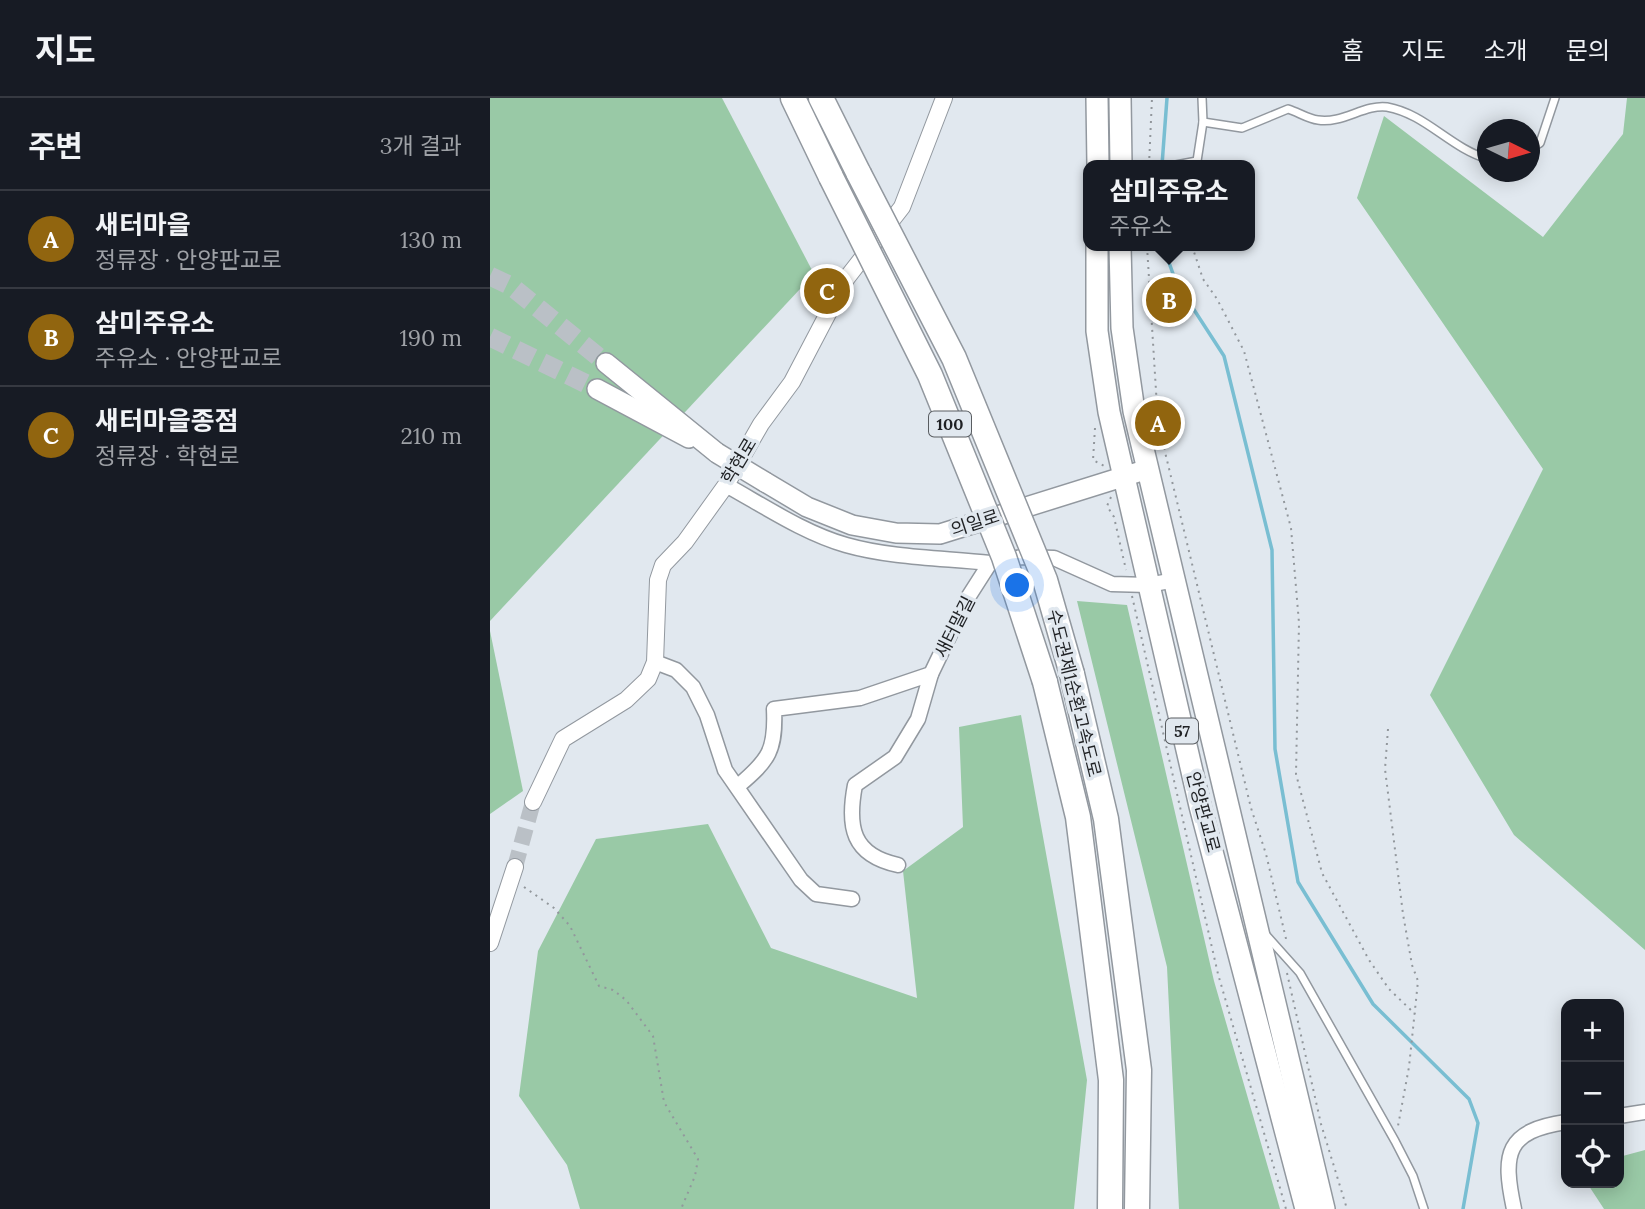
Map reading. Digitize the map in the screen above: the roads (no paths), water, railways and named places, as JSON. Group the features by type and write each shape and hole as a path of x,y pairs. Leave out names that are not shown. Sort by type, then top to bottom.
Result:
{"highway":[{"name":"수도권제1순환고속도로","path":"793,98 930,375 1004,557 1045,682 1078,817 1111,1080 1110,1209"},
{"name":"수도권제1순환고속도로","path":"821,98 969,394 1045,580 1072,674 1106,819 1139,1070 1137,1209"}],"main road":[{"path":"1097,98 1098,160"},
{"path":"1120,98 1121,160"},
{"name":"안양판교로","path":"1097,251 1097,331 1100,361 1148,585 1200,806 1306,1209"},
{"name":"안양판교로","path":"1120,251 1122,328 1134,411 1324,1209"},
{"path":"606,363 717,453"},
{"path":"597,389 717,453"},
{"name":"의일로","path":"717,453 807,507 852,526 896,533 940,534 1148,468"}],"street":[{"name":"학현로","path":"655,662 657,580 663,565 685,542 726,485 761,424 792,382 846,279 902,207 944,98"},
{"path":"726,485 783,518 845,545 990,563 1022,557 1054,558 1112,584 1148,585 1175,580"},
{"name":"새터말길","path":"738,786 764,764 775,740 774,709 860,698 932,674 967,599 990,563"},
{"path":"533,802 563,739 642,688 655,662 676,670 693,687 707,715 725,770 801,880 816,894 852,899"},
{"path":"898,865 877,860 858,843 850,814 855,785 895,757 918,719 932,674"},
{"path":"490,943 513,873"},
{"path":"1624,1115 1645,1112"},
{"path":"1514,1209 1507,1172 1511,1148 1520,1136 1540,1126 1561,1123"}],"lane":[{"path":"1197,160 1203,122 1202,98"},
{"path":"1540,143 1555,98"},
{"path":"1203,122 1242,128 1288,109 1317,120 1331,120 1385,107 1411,115 1464,152 1477,156"},
{"path":"1257,922 1300,973 1395,1141 1413,1176 1424,1209"}],"waterway":[{"path":"1162,160 1167,98"},
{"path":"1165,251 1176,282 1224,356 1272,550 1275,749 1298,882 1373,1004 1469,1099 1478,1123 1463,1209"}],"tunnel":[{"path":"490,276 511,286 606,363"},
{"path":"490,337 597,389"},
{"path":"515,867 533,802"}],"place":[{"name":"새터마을종점","path":"827,291"},
{"name":"삼미주유소","path":"1169,300"},
{"name":"새터마을","path":"1158,423"}]}
